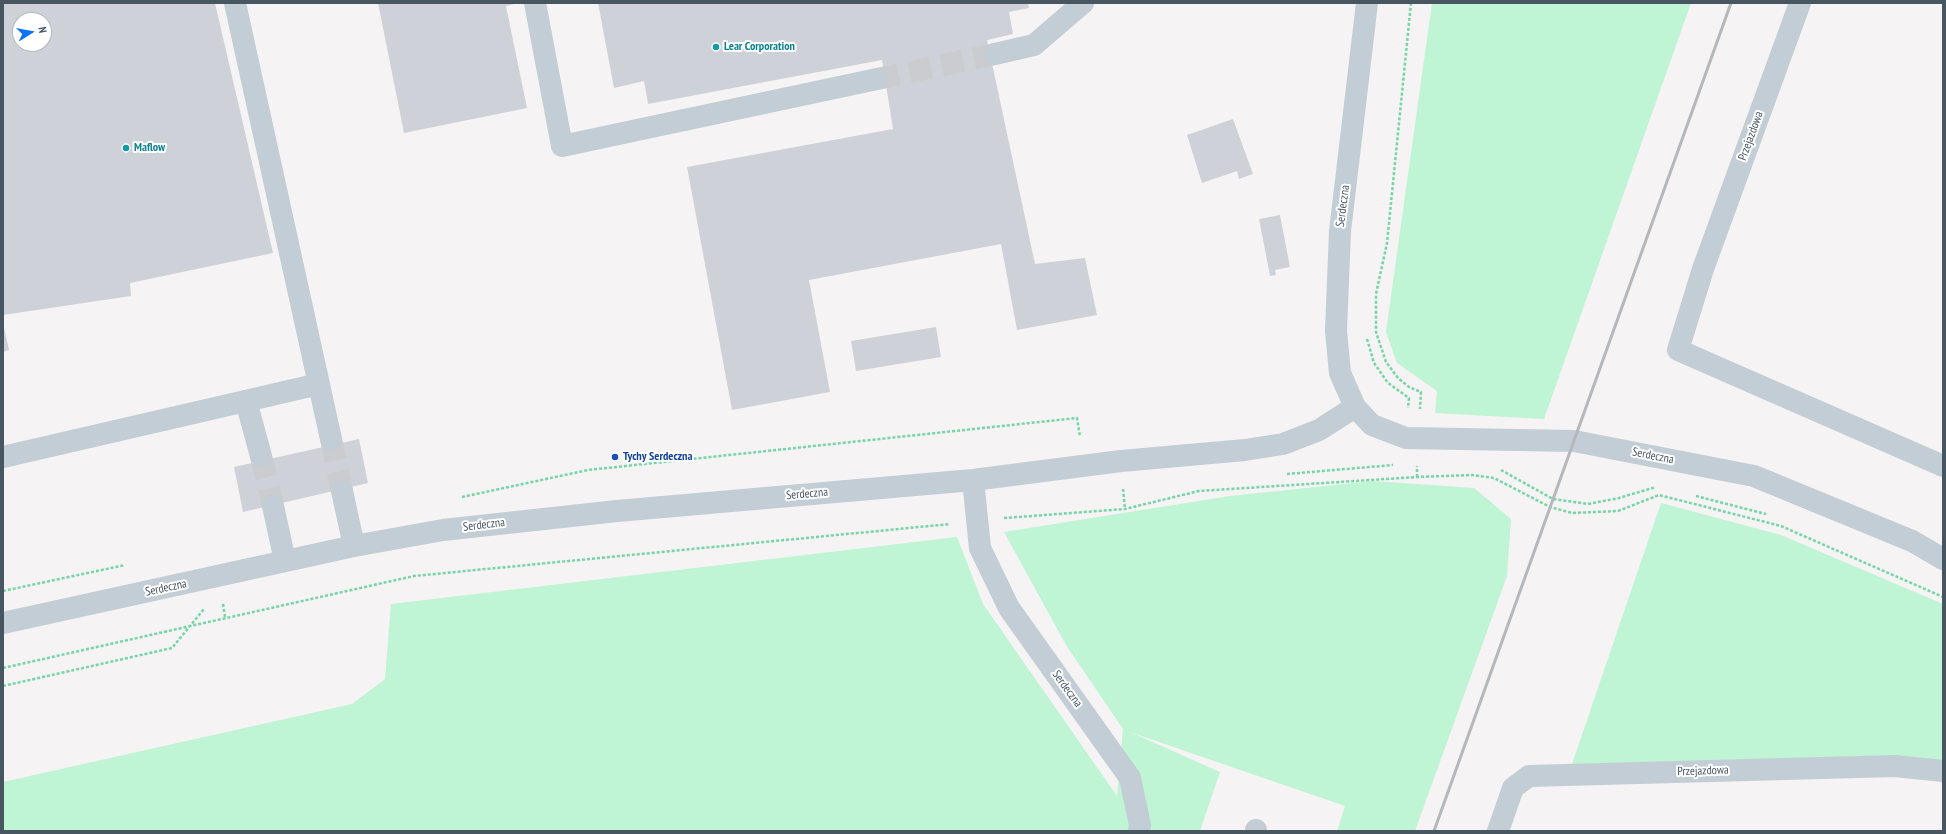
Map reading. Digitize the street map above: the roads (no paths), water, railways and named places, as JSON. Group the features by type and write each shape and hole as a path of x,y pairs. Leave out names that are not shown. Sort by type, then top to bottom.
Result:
{"street":[{"path":"235,3 331,439"},
{"path":"535,3 562,146 877,79"},
{"path":"996,54 1034,46 1083,3"},
{"name":"Serdeczna","path":"1367,3 1340,231 1336,331 1340,373 1355,407 1372,425 1412,438 1574,440 1754,476 1912,541 1943,559"},
{"name":"Przejazdowa","path":"1800,3 1703,269 1678,350 1943,466"},
{"path":"3,457 319,384"},
{"path":"246,401 261,456"},
{"name":"Serdeczna","path":"3,623 354,546 443,530 529,520 973,480 1121,461 1245,450 1283,444 1319,430 1355,407"},
{"name":"Serdeczna","path":"973,480 980,548 1009,608 1130,778 1140,825 1139,831"},
{"path":"342,491 354,546"},
{"path":"273,506 285,561"},
{"name":"Przejazdowa","path":"1498,831 1513,788 1529,776 1895,766 1943,771"}],"tunnel":[{"path":"877,79 995,54"},
{"path":"331,439 342,491"},
{"path":"261,456 273,506"}],"railway":[{"path":"1434,831 1731,3"}],"place":[{"name":"Lear Corporation","path":"716,47"},
{"name":"Maflow","path":"126,148"},
{"name":"Tychy Serdeczna","path":"615,457"}]}
